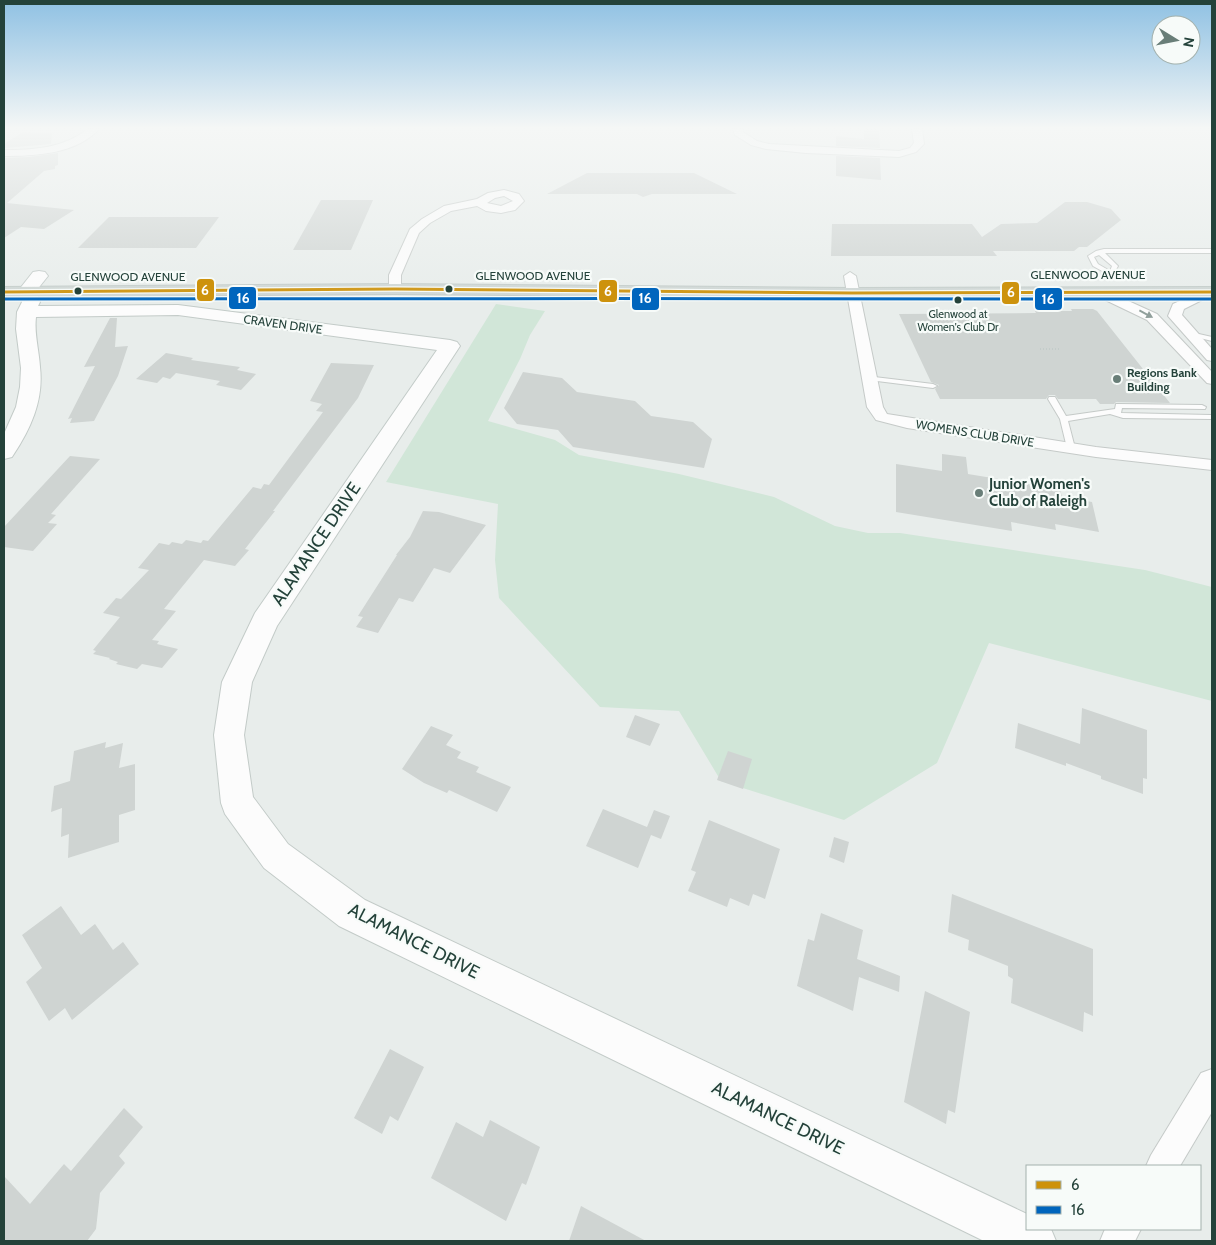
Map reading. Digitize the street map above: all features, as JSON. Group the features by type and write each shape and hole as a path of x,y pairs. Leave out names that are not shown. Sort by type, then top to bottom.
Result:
{"main road":[{"name":"GLENWOOD AVENUE","path":"1081,274 1129,274"},
{"path":"1111,274 1125,292"},
{"name":"GLENWOOD AVENUE","path":"4,276 33,284"},
{"name":"GLENWOOD AVENUE","path":"395,282 736,276"},
{"name":"GLENWOOD AVENUE","path":"4,292 33,284 850,280 1102,293 1210,292"}],"street":[{"path":"395,282 416,229 448,208 481,202"},
{"name":"WOMENS CLUB DRIVE","path":"850,280 875,407 882,417 908,423 1070,448 1212,465"},
{"path":"4,452 13,438 29,402 31,377 25,322 26,312 31,302 33,284"},
{"path":"1210,292 1178,307 1175,316 1212,357"},
{"path":"1102,293 1152,317 1212,380"},
{"name":"CRAVEN DRIVE","path":"26,312 178,310 450,346"},
{"name":"ALAMANCE DRIVE","path":"450,346 265,621 235,690 229,735 237,803 276,856 352,913 1033,1241"},
{"path":"1163,1165 1212,1084"},
{"path":"1117,1241 1123,1230"}],"lane":[{"path":"1098,252 1105,254 1115,266 1111,274 1093,263 1090,256 1098,252 1114,250 1212,251"},
{"path":"1190,334 1212,339"},
{"path":"869,378 934,386"},
{"path":"1052,399 1064,419 1070,448"},
{"path":"1114,411 1119,406 1206,411"},
{"path":"1064,419 1114,411 1128,411"},
{"path":"1114,411 1123,416 1206,411"},
{"path":"1166,411 1206,411"}],"path":[{"path":"1040,349 1061,349"}],"green space":[{"path":"496,304 545,311 530,335 520,359 488,421 555,440 579,455 679,474 774,497 835,526 868,533 900,533 1145,570 1212,587 1212,701 989,643 937,763 844,820 721,781 679,711 600,707 499,598 495,560 498,504 386,482"}],"building":[{"path":"4,187 25,187 7,203 74,210 44,229 21,227 4,238"},
{"path":"560,187 723,187 737,194 652,194 643,197 637,194 547,194"},
{"path":"321,200 373,200 351,250 293,250"},
{"path":"1065,202 1087,202 1111,209 1121,220 1087,247 1079,247 1074,251 993,251 997,256 831,256 832,224 972,224 982,237 1001,224 1037,223"},
{"path":"109,217 219,217 196,248 78,248"},
{"path":"1071,309 1093,309 1097,311 1170,403 1116,402 1114,404 1100,404 1096,399 1058,399 1055,395 1049,395 1046,399 940,399 935,389 939,385 931,382 899,314 1036,313 1035,311 1072,311"},
{"path":"110,318 117,318 115,347 128,346 118,376 94,421 70,423 72,418 68,419 95,366 84,367"},
{"path":"166,353 193,358 191,360 240,367 237,370 256,374 241,390 216,385 220,381 176,373 170,379 163,377 157,383 136,379"},
{"path":"331,363 374,365 358,398 245,549 249,550 235,566 204,560 164,609 176,611 152,640 159,641 157,644 178,649 162,668 142,664 137,669 116,664 118,662 110,658 93,654 96,651 93,650 120,617 103,613 116,598 121,599 149,570 138,568 159,543 169,545 172,542 182,544 186,540 201,543 203,540 208,541 253,487 261,489 264,484 269,485 323,412 316,411 322,404 310,401"},
{"path":"523,372 562,378 577,392 635,401 651,416 693,422 712,439 704,468 573,447 558,430 517,424 504,408"},
{"name":"Junior Women's Club of Raleigh","path":"942,454 966,457 968,474 1060,489 1062,497 1092,502 1099,532 1055,524 1056,530 1011,522 1012,531 896,512 896,464 942,471"},
{"path":"70,456 100,459 51,514 56,515 48,523 57,524 33,551 4,547 4,527"},
{"path":"423,511 439,512 486,525 450,573 434,568 413,602 399,598 378,633 356,627 363,617 358,616 396,555 410,537"},
{"path":"1082,708 1147,730 1147,779 1143,778 1143,794 1101,779 1101,776 1066,763 1066,766 1015,748 1018,723 1080,744"},
{"path":"635,715 660,724 650,746 626,737"},
{"path":"431,726 453,735 446,745 461,752 457,758 479,767 476,772 511,787 497,812 449,790 447,793 424,783 402,769"},
{"path":"106,742 105,748 123,743 119,768 135,764 135,810 119,815 119,842 68,858 69,834 61,837 62,808 51,812 54,786 70,781 74,751"},
{"path":"728,751 752,759 743,789 717,780"},
{"path":"603,809 647,827 654,810 670,816 661,839 651,835 638,868 586,846"},
{"path":"709,820 780,849 765,899 753,894 749,906 730,898 727,907 688,891 696,872 691,870"},
{"path":"834,837 849,842 844,863 829,857"},
{"path":"952,894 1093,949 1093,1016 1084,1012 1083,1032 1011,1003 1013,979 1008,976 1008,966 968,950 969,940 948,932"},
{"path":"61,906 81,935 95,924 113,950 123,942 139,964 72,1020 65,1008 49,1021 26,982 42,968 22,935"},
{"path":"821,913 863,930 857,959 900,976 899,992 859,977 853,1011 797,986 808,939 814,941"},
{"path":"925,991 970,1012 955,1113 948,1110 946,1124 904,1102"},
{"path":"390,1049 424,1067 398,1121 390,1116 382,1134 354,1118"},
{"path":"124,1108 143,1127 119,1156 125,1163 100,1193 96,1229 87,1241 4,1241 4,1176 30,1204 64,1164 71,1171"},
{"path":"490,1120 540,1147 526,1185 522,1183 506,1221 431,1178 456,1122 483,1137"},
{"path":"581,1206 646,1241 569,1241"}],"transit line":[{"name":"6","path":"4,292 395,289 852,293 1212,292"},
{"name":"16","path":"4,299 395,297 852,300 1212,299"}],"place":[{"name":"Glenwood at Women's Club Dr","path":"958,300"},
{"name":"Regions Bank Building","path":"1117,379"},
{"name":"Junior Women's Club of Raleigh","path":"979,493"}]}
